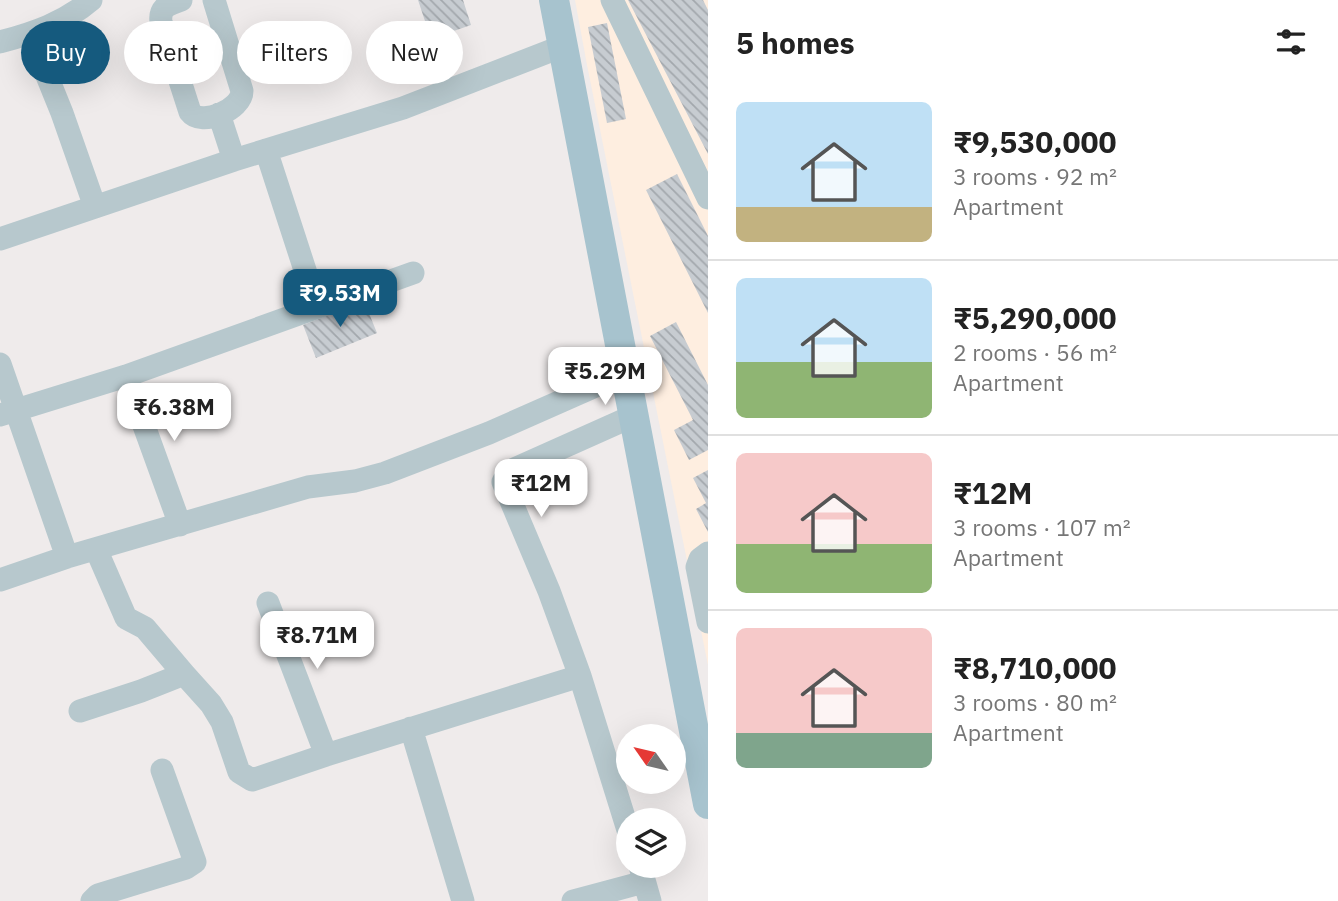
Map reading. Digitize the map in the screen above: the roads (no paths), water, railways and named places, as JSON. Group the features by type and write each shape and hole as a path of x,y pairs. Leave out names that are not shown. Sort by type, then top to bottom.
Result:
{"main road":[{"path":"554,0 708,804"}],"street":[{"path":"57,21 91,0"},
{"path":"181,0 163,9 160,22 190,112 201,119 238,105 242,99 242,91 214,0"},
{"path":"612,0 708,198"},
{"path":"0,42 21,36"},
{"path":"0,239 234,160 403,108 563,46"},
{"path":"50,84 95,207"},
{"path":"219,114 234,160"},
{"path":"266,150 317,307"},
{"path":"8,413 126,376 413,272"},
{"path":"0,365 8,413 67,557"},
{"path":"0,580 67,557 308,487 355,481 385,473 489,433 625,373"},
{"path":"126,376 180,525"},
{"path":"621,808 580,676 549,591 505,491 503,480 510,471 633,416"},
{"path":"96,549 126,618 145,628 216,712 239,772 247,779 265,777 326,755 580,676"},
{"path":"708,553 700,559 697,567 708,622"},
{"path":"268,603 326,755"},
{"path":"80,711 184,674"},
{"path":"411,728 463,901"},
{"path":"92,901 98,895 186,868 195,862 162,770"},
{"path":"573,901 645,883"}]}
